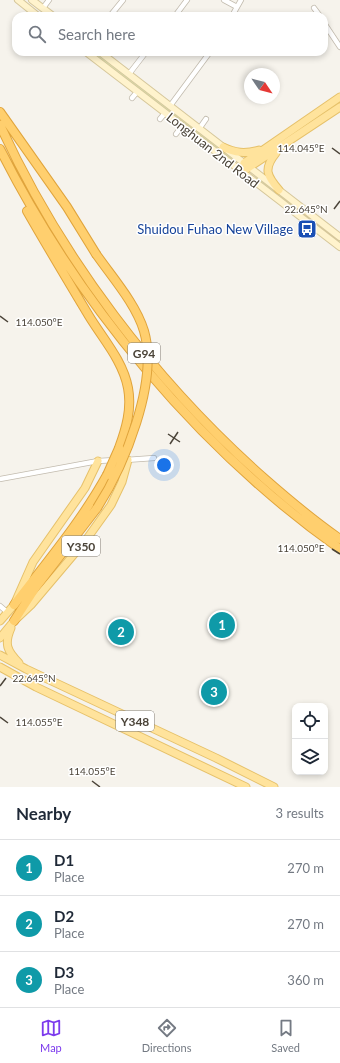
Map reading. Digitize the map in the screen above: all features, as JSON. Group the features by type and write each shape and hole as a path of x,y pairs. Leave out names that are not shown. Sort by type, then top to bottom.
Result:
{"highway":[{"path":"0,112 67,207 96,254 127,298 144,331 148,361 143,396 127,451 107,492 97,508 28,598 14,620"},
{"name":"G94","path":"0,125 32,190 62,238 110,310 164,378 214,431 244,460 287,498 340,539"},
{"name":"G94","path":"0,149 31,206 53,242 96,306 136,357 181,408 244,470 283,505 340,549"},
{"path":"0,154 12,182 40,234 119,362 128,389 129,406 128,420 120,448 99,489 74,526 14,605"}],"main road":[{"path":"18,0 33,12"},
{"path":"32,0 48,12"},
{"name":"Longhuan 2nd Road","path":"91,56 340,247"},
{"name":"Longhuan 2nd Road","path":"105,56 340,236"},
{"path":"242,172 244,163 340,97"},
{"path":"242,172 340,107"},
{"path":"223,147 236,152 244,153 266,148"},
{"path":"280,190 270,178 267,168 269,161 281,147"},
{"name":"Y350","path":"0,638 14,620 31,605 86,540 111,505 122,482 128,460"},
{"name":"Y350","path":"0,622 14,605 33,562 85,488 98,461"},
{"path":"0,618 7,612"},
{"path":"14,620 8,635 8,650 11,655 26,669"},
{"name":"Y348","path":"0,655 26,669 216,758 271,787"},
{"name":"Y348","path":"0,667 36,687 239,785 246,787"},
{"path":"0,672 16,676"}],"street":[{"path":"43,8 49,0"},
{"path":"113,12 123,0"},
{"path":"178,12 187,0"},
{"path":"224,0 237,7"},
{"path":"234,12 240,0"},
{"path":"314,8 317,12"},
{"path":"328,29 340,46"},
{"path":"129,74 143,56"},
{"path":"170,106 207,56"},
{"path":"132,98 137,92"},
{"path":"160,119 165,113"},
{"path":"199,128 206,119"},
{"path":"176,134 182,126"},
{"path":"0,479 98,461 154,458"},
{"path":"0,606 7,612"}],"green space":[{"path":"97,56 99,56 233,159 231,160"},
{"path":"257,177 340,240 340,243 256,178"}],"place":[{"name":"Shuidou Fuhao New Village","path":"307,229"},
{"name":"D1","path":"222,625"},
{"name":"D2","path":"121,632"},
{"name":"D3","path":"214,692"}]}
